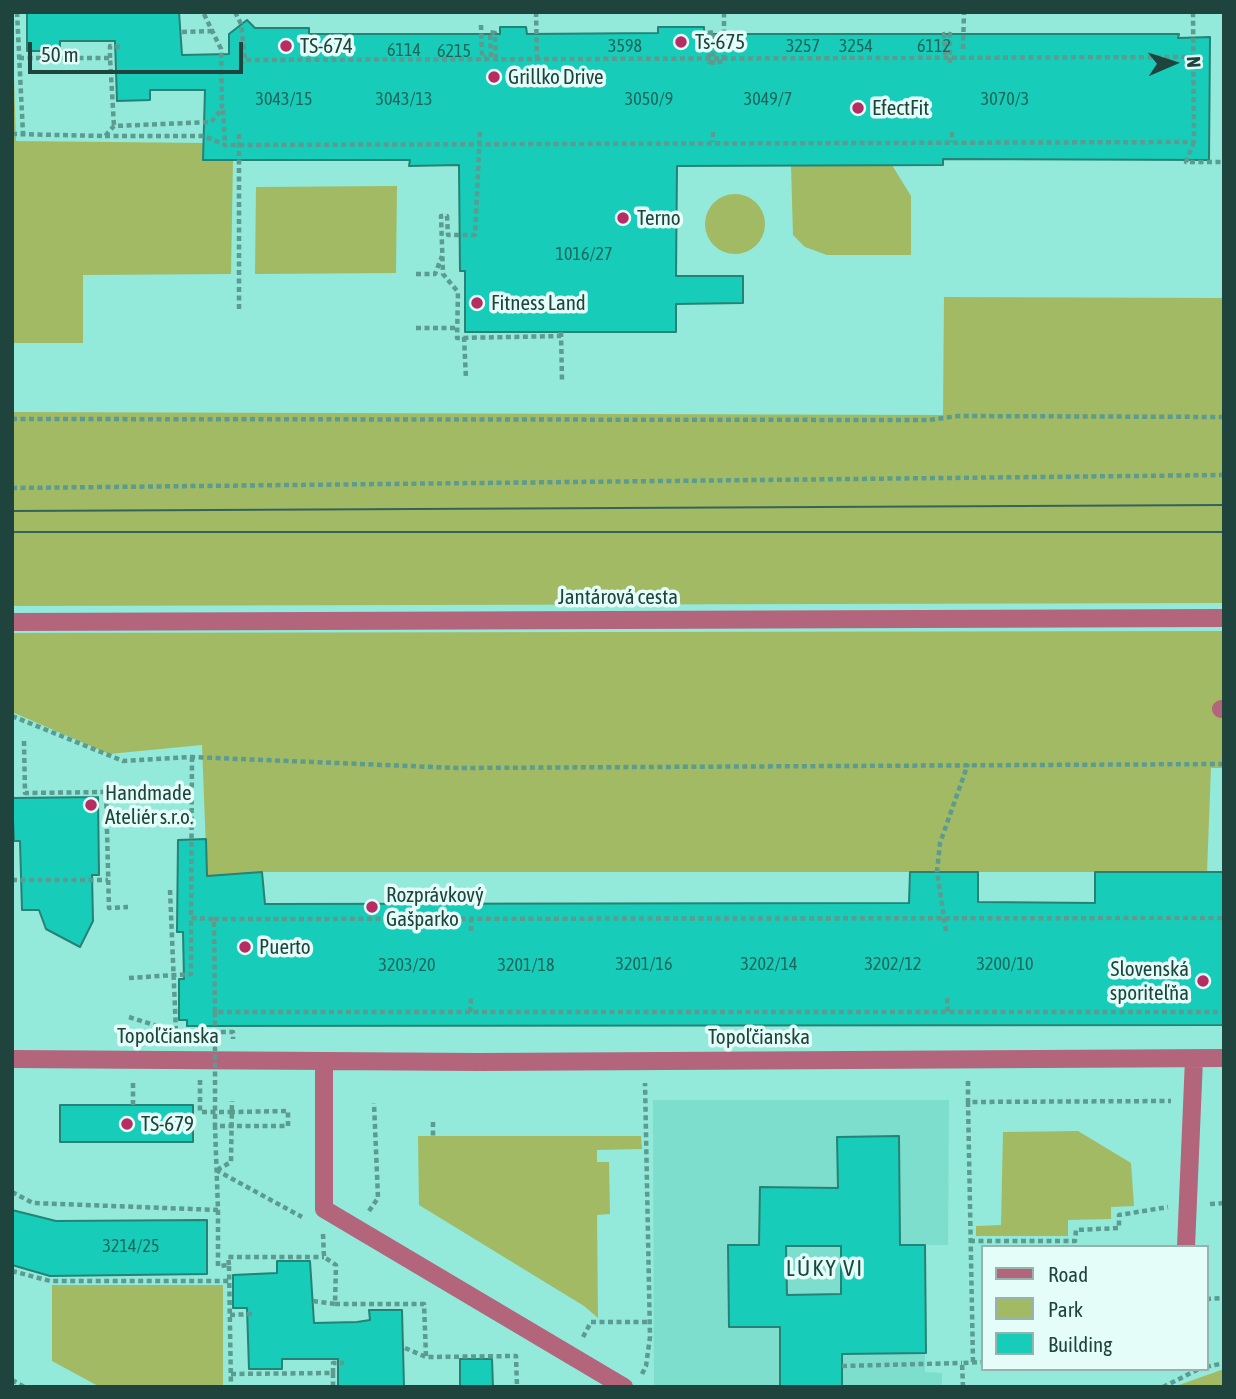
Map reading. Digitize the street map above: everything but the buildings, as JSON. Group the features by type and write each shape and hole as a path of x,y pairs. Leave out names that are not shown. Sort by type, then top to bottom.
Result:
{"street":[{"name":"Jantárová cesta","path":"12,622 1224,618"},
{"name":"Topoľčianska","path":"12,1059 324,1061 1224,1058"},
{"path":"1186,1245 1194,1059"},
{"path":"324,1061 324,1209 624,1387"}],"path":[{"path":"17,12 23,134"},
{"path":"203,12 221,49 225,145"},
{"path":"235,12 241,24 242,63 481,63 493,59 713,62 948,57 1193,57"},
{"path":"481,25 482,57 508,63 537,63 536,12"},
{"path":"713,62 714,32 708,33 709,62 724,62 724,12"},
{"path":"962,49 964,12"},
{"path":"1193,12 1194,142 1186,162 1224,162"},
{"path":"182,32 212,31"},
{"path":"490,32 495,33 493,59 490,32"},
{"path":"105,136 114,126 110,47 121,47"},
{"path":"948,57 950,65"},
{"path":"19,58 110,58"},
{"path":"114,126 211,122 222,109"},
{"path":"480,132 475,235 448,235 447,216 441,216 443,274 458,292 457,338 561,334 562,380"},
{"path":"713,132 713,142"},
{"path":"952,132 952,142"},
{"path":"239,133 239,309"},
{"path":"12,134 204,136 225,145 1194,142"},
{"path":"416,274 435,274 438,258 442,256"},
{"path":"416,328 458,328"},
{"path":"464,337 466,379"},
{"path":"12,419 929,420 958,416 1224,417"},
{"path":"12,488 1224,475"},
{"path":"12,716 123,761 192,757 457,768 1224,764"},
{"path":"24,741 25,793 106,792 109,908 128,907"},
{"path":"129,978 191,974 192,757"},
{"path":"946,931 937,872 940,843 968,764"},
{"path":"12,880 108,880"},
{"path":"170,890 176,1032"},
{"path":"191,918 1224,918"},
{"path":"214,919 218,1266 229,1265"},
{"path":"471,919 471,931"},
{"path":"470,1012 471,998"},
{"path":"947,998 947,1012"},
{"path":"215,1012 1224,1013"},
{"path":"130,1017 176,1032 233,1032"},
{"path":"640,1377 646,1366 650,1322 646,1060"},
{"path":"133,1080 133,1105"},
{"path":"200,1080 200,1112 288,1111 288,1126 215,1126"},
{"path":"955,1081 969,1081 973,1362"},
{"path":"216,1170 231,1163 232,1101"},
{"path":"968,1102 1192,1101"},
{"path":"358,1230 378,1198 374,1103"},
{"path":"433,1122 433,1136"},
{"path":"216,1170 311,1222"},
{"path":"12,1192 33,1203 218,1210"},
{"path":"970,1241 1075,1241 1076,1230 1119,1228 1119,1214 1210,1203"},
{"path":"323,1228 324,1256"},
{"path":"231,1387 228,1257 324,1256 336,1265 335,1304"},
{"path":"12,1271 50,1281 229,1281"},
{"path":"313,1301 335,1304 424,1304 426,1357"},
{"path":"230,1315 252,1314"},
{"path":"573,1356 591,1322 650,1322"},
{"path":"405,1348 426,1357 516,1356 517,1387"},
{"path":"842,1366 981,1362"},
{"path":"333,1387 333,1363 344,1363"},
{"path":"962,1363 963,1387"},
{"path":"1163,1387 1195,1371"},
{"path":"231,1374 333,1373"},
{"path":"12,1380 24,1387"}],"shaded area":[{"path":"653,1100 949,1100 948,1245 925,1245 925,1372 942,1373 942,1387 654,1387"}],"green space":[{"path":"12,13 16,141 203,143 203,160 233,160 231,274 83,275 83,343 12,343"},
{"path":"791,165 892,165 911,196 911,255 827,255 805,247 793,235"},
{"path":"397,186 396,273 255,274 256,187"},
{"path":"729,194 741,194 760,207 765,224 763,236 752,249 741,254 729,254 710,241 705,230 705,218 718,199"},
{"path":"944,297 1224,298 1224,603 12,606 12,412 943,415"},
{"path":"1224,631 1224,768 1211,768 1207,872 1147,872 1147,903 1131,872 262,872 207,876 202,745 109,754 12,712 12,633"},
{"path":"1078,1131 1131,1163 1134,1206 1111,1207 1111,1219 1068,1220 1068,1236 976,1236 976,1226 1001,1225 1003,1132"},
{"path":"418,1136 641,1136 642,1149 597,1150 597,1162 609,1162 610,1214 597,1215 598,1318 584,1306 419,1205"},
{"path":"52,1285 223,1285 223,1387 100,1387 52,1361"},
{"path":"1224,1369 1224,1387 1176,1387 1179,1385"}],"tram line":[{"path":"12,511 1224,505"},
{"path":"12,532 1224,532"}],"place":[{"name":"Ts-675","path":"681,42"},
{"name":"TS-674","path":"286,46"},
{"name":"Grillko Drive","path":"494,77"},
{"name":"EfectFit","path":"858,108"},
{"name":"Terno","path":"623,218"},
{"name":"Fitness Land","path":"477,303"},
{"name":"Handmade Ateliér s.r.o.","path":"91,805"},
{"name":"Rozprávkový Gašparko","path":"372,907"},
{"name":"Puerto","path":"245,947"},
{"name":"Slovenská sporiteľňa","path":"1203,981"},
{"name":"TS-679","path":"127,1124"}],"district":[{"name":"LÚKY VI","path":"825,1269"}]}
